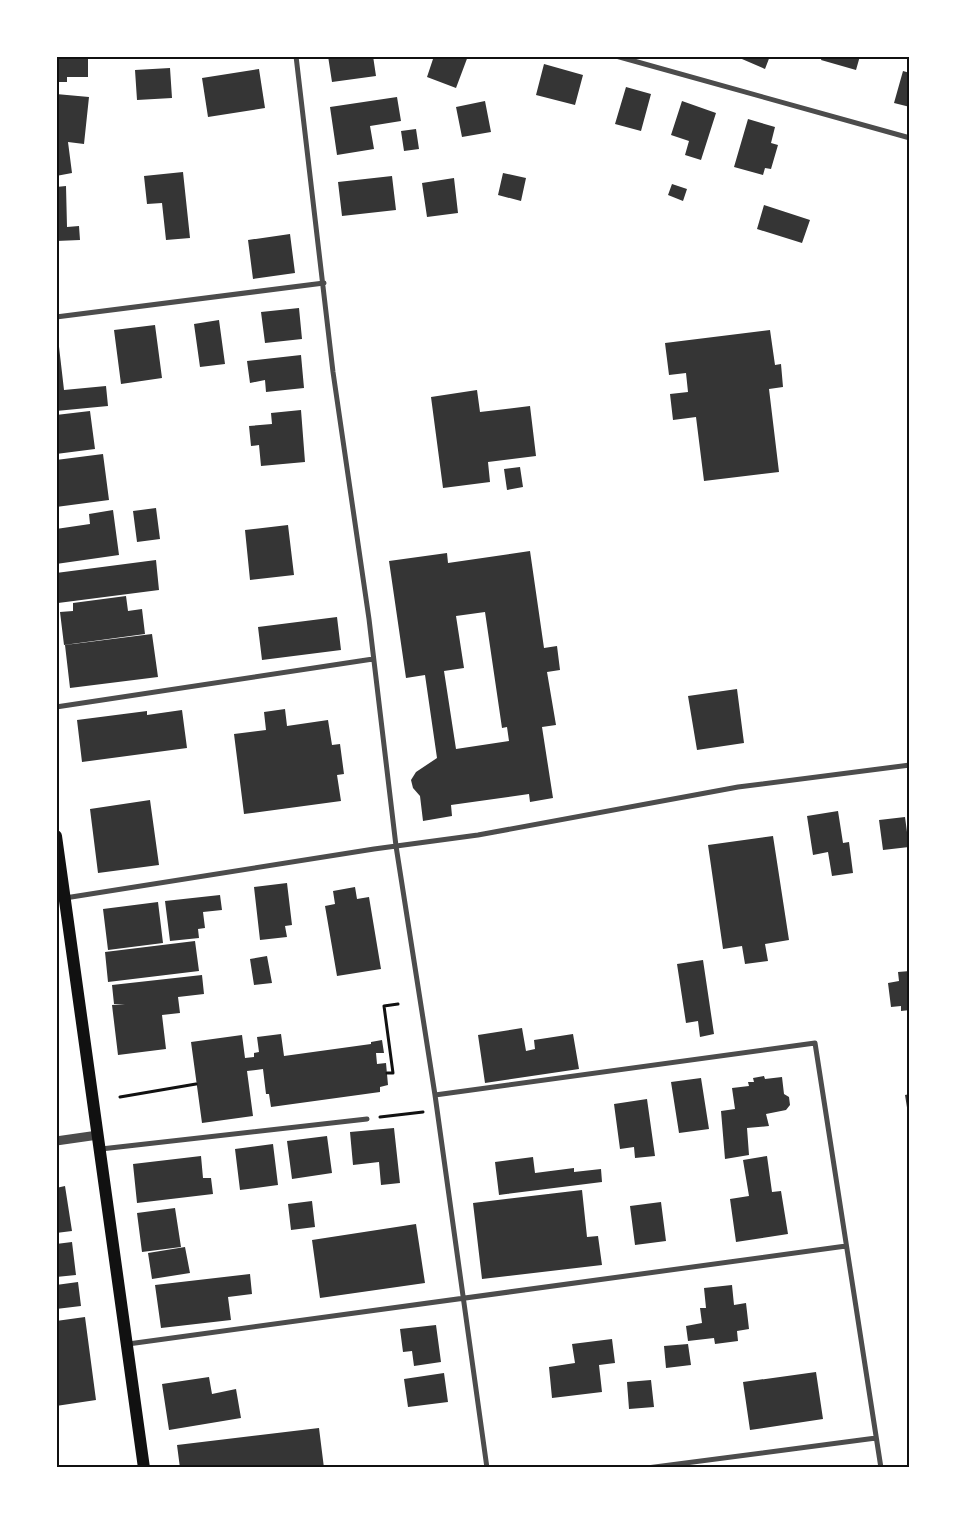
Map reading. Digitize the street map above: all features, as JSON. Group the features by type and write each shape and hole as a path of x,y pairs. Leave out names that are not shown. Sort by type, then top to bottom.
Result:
{"main road":[{"path":"56,836 144,1468"}],"street":[{"path":"296,56 333,372 373,660 396,846 436,1095 487,1468"},
{"path":"616,56 910,138"},
{"path":"56,317 324,283"},
{"path":"56,707 373,660"},
{"path":"64,898 478,835 738,787 910,765"},
{"path":"436,1095 815,1043 881,1468"},
{"path":"100,1150 366,1119"},
{"path":"56,1141 98,1135"},
{"path":"128,1344 846,1246"},
{"path":"647,1468 876,1438"}],"path":[{"path":"387,1073 393,1073 384,1006 398,1004"},
{"path":"120,1097 196,1084"},
{"path":"366,1119 438,1110"}],"building":[{"path":"328,56 373,56 376,76 332,82"},
{"path":"434,56 468,56 456,88 427,77"},
{"path":"735,56 770,56 765,69"},
{"path":"822,56 860,56 856,70 821,60"},
{"path":"56,59 88,59 88,77 67,77 67,82 56,82"},
{"path":"544,64 583,75 575,105 536,95"},
{"path":"170,68 172,98 137,100 135,70"},
{"path":"259,69 265,108 208,117 202,78"},
{"path":"903,71 910,73 910,107 894,103"},
{"path":"626,87 651,94 641,131 615,124"},
{"path":"56,94 89,97 84,144 68,142 72,173 56,176"},
{"path":"397,97 401,121 370,126 374,149 337,155 330,107"},
{"path":"485,101 491,132 462,137 456,107"},
{"path":"682,101 716,113 701,160 685,155 689,141 671,135"},
{"path":"748,119 775,127 771,143 778,145 771,169 765,168 763,175 734,167"},
{"path":"416,129 419,149 404,151 401,131"},
{"path":"183,172 190,238 166,240 162,203 147,204 144,176"},
{"path":"503,173 526,178 521,201 498,195"},
{"path":"392,176 396,210 342,216 338,182"},
{"path":"454,178 458,213 427,217 422,183"},
{"path":"672,184 687,189 683,201 668,195"},
{"path":"66,186 67,227 79,226 80,240 56,241 56,187"},
{"path":"764,205 810,220 802,243 757,229"},
{"path":"290,234 295,273 253,279 248,240"},
{"path":"299,308 302,339 265,343 261,312"},
{"path":"219,320 225,364 200,367 194,324"},
{"path":"155,325 162,378 121,384 114,330"},
{"path":"770,330 775,365 781,364 783,387 769,389 779,472 704,481 696,417 673,420 670,394 688,392 686,373 669,375 665,343"},
{"path":"56,338 58,338 64,390 106,386 108,406 56,411"},
{"path":"301,355 304,388 266,392 265,380 250,383 247,361"},
{"path":"477,390 480,412 530,406 536,456 488,462 490,482 443,488 431,397"},
{"path":"301,410 305,462 261,466 259,445 251,446 249,426 272,424 271,413"},
{"path":"90,411 95,449 56,454 56,415"},
{"path":"103,454 109,500 56,507 56,460"},
{"path":"520,467 523,487 507,490 504,469"},
{"path":"156,508 160,539 137,542 133,511"},
{"path":"113,510 119,555 56,564 56,529 90,524 89,514"},
{"path":"288,525 294,575 250,580 245,530"},
{"path":"530,551 544,648 557,646 560,670 547,672 556,725 542,727 553,798 530,802 529,794 451,805 452,816 423,821 420,796 413,788 411,780 416,772 437,758 425,675 406,678 389,561 447,553 448,563","holes":["485,612 502,728 507,727 509,741 456,749 444,671 464,668 456,616"]},
{"path":"156,560 159,590 58,603 56,573"},
{"path":"126,596 128,611 142,609 145,634 64,645 60,612 73,611 73,603"},
{"path":"337,617 341,650 262,660 258,627"},
{"path":"152,634 158,677 70,688 65,645"},
{"path":"737,689 744,743 697,750 688,696"},
{"path":"285,709 287,726 328,720 332,745 340,744 344,774 337,775 341,801 244,814 234,734 266,730 264,712"},
{"path":"182,710 187,748 82,762 77,720 147,711 147,715"},
{"path":"150,800 159,865 98,873 90,809"},
{"path":"838,811 843,843 849,842 853,873 832,876 828,852 813,855 807,816"},
{"path":"905,817 909,847 883,850 879,820"},
{"path":"773,836 789,940 765,944 768,961 745,964 742,946 723,949 708,845"},
{"path":"287,883 292,925 285,926 287,937 260,940 254,887"},
{"path":"355,887 357,899 369,897 381,969 337,976 325,906 335,904 333,891"},
{"path":"220,895 222,910 203,912 205,928 198,929 199,938 170,941 165,901"},
{"path":"158,902 163,943 108,950 103,909"},
{"path":"195,941 199,971 108,982 105,952"},
{"path":"267,956 272,983 254,985 250,959"},
{"path":"703,960 714,1034 700,1037 698,1021 686,1023 677,964"},
{"path":"910,971 910,1010 901,1011 901,1006 891,1007 888,983 899,981 898,972"},
{"path":"202,975 204,994 178,997 180,1013 162,1015 166,1049 118,1055 112,1005 125,1004 114,1004 112,985"},
{"path":"522,1028 526,1051 535,1049 534,1040 573,1034 579,1069 485,1083 478,1035"},
{"path":"281,1034 284,1056 371,1044 371,1042 382,1040 384,1053 376,1053 377,1064 386,1063 388,1085 380,1087 380,1092 271,1107 269,1094 266,1094 263,1069 247,1071 253,1116 202,1123 191,1042 242,1035 245,1058 254,1057 254,1053 259,1052 257,1037"},
{"path":"764,1076 765,1079 782,1077 784,1094 789,1097 790,1105 786,1110 766,1114 769,1126 747,1128 749,1155 725,1159 721,1111 735,1109 732,1088 749,1086 748,1082 754,1082 753,1078"},
{"path":"701,1078 709,1129 679,1133 671,1082"},
{"path":"910,1094 910,1120 909,1120 905,1095"},
{"path":"647,1099 655,1156 635,1158 634,1147 620,1149 614,1104"},
{"path":"394,1128 400,1183 381,1185 379,1162 353,1165 350,1132"},
{"path":"327,1136 332,1173 292,1179 287,1141"},
{"path":"273,1144 278,1185 240,1190 235,1149"},
{"path":"201,1156 203,1178 211,1178 213,1194 137,1203 133,1164"},
{"path":"767,1156 772,1192 781,1191 788,1234 736,1242 730,1199 749,1196 743,1160"},
{"path":"533,1157 535,1173 574,1168 574,1172 601,1169 602,1182 499,1195 495,1162"},
{"path":"65,1186 72,1231 56,1233 56,1188"},
{"path":"582,1190 587,1237 598,1236 602,1265 482,1279 473,1203"},
{"path":"312,1201 315,1227 291,1230 288,1204"},
{"path":"661,1202 666,1241 635,1245 630,1206"},
{"path":"175,1208 181,1247 142,1252 137,1213"},
{"path":"416,1224 425,1283 320,1298 312,1240"},
{"path":"72,1242 76,1275 56,1277 56,1244"},
{"path":"185,1247 190,1273 152,1279 148,1253"},
{"path":"250,1274 252,1294 228,1297 231,1320 161,1328 155,1285"},
{"path":"78,1282 81,1306 56,1309 56,1285"},
{"path":"732,1285 734,1305 746,1303 749,1329 737,1331 738,1341 715,1344 714,1338 688,1341 686,1326 702,1323 700,1308 706,1308 704,1288"},
{"path":"85,1317 96,1400 56,1406 56,1321"},
{"path":"436,1325 441,1362 414,1366 412,1351 403,1352 400,1329"},
{"path":"612,1339 615,1363 599,1365 602,1392 552,1398 549,1367 575,1363 572,1344"},
{"path":"688,1344 691,1365 666,1368 664,1346"},
{"path":"816,1372 823,1419 750,1430 743,1382"},
{"path":"444,1373 448,1402 408,1407 404,1379"},
{"path":"209,1377 212,1394 236,1389 241,1418 169,1430 162,1384"},
{"path":"651,1380 654,1407 629,1409 627,1382"},
{"path":"319,1428 324,1468 180,1468 177,1445"}]}
